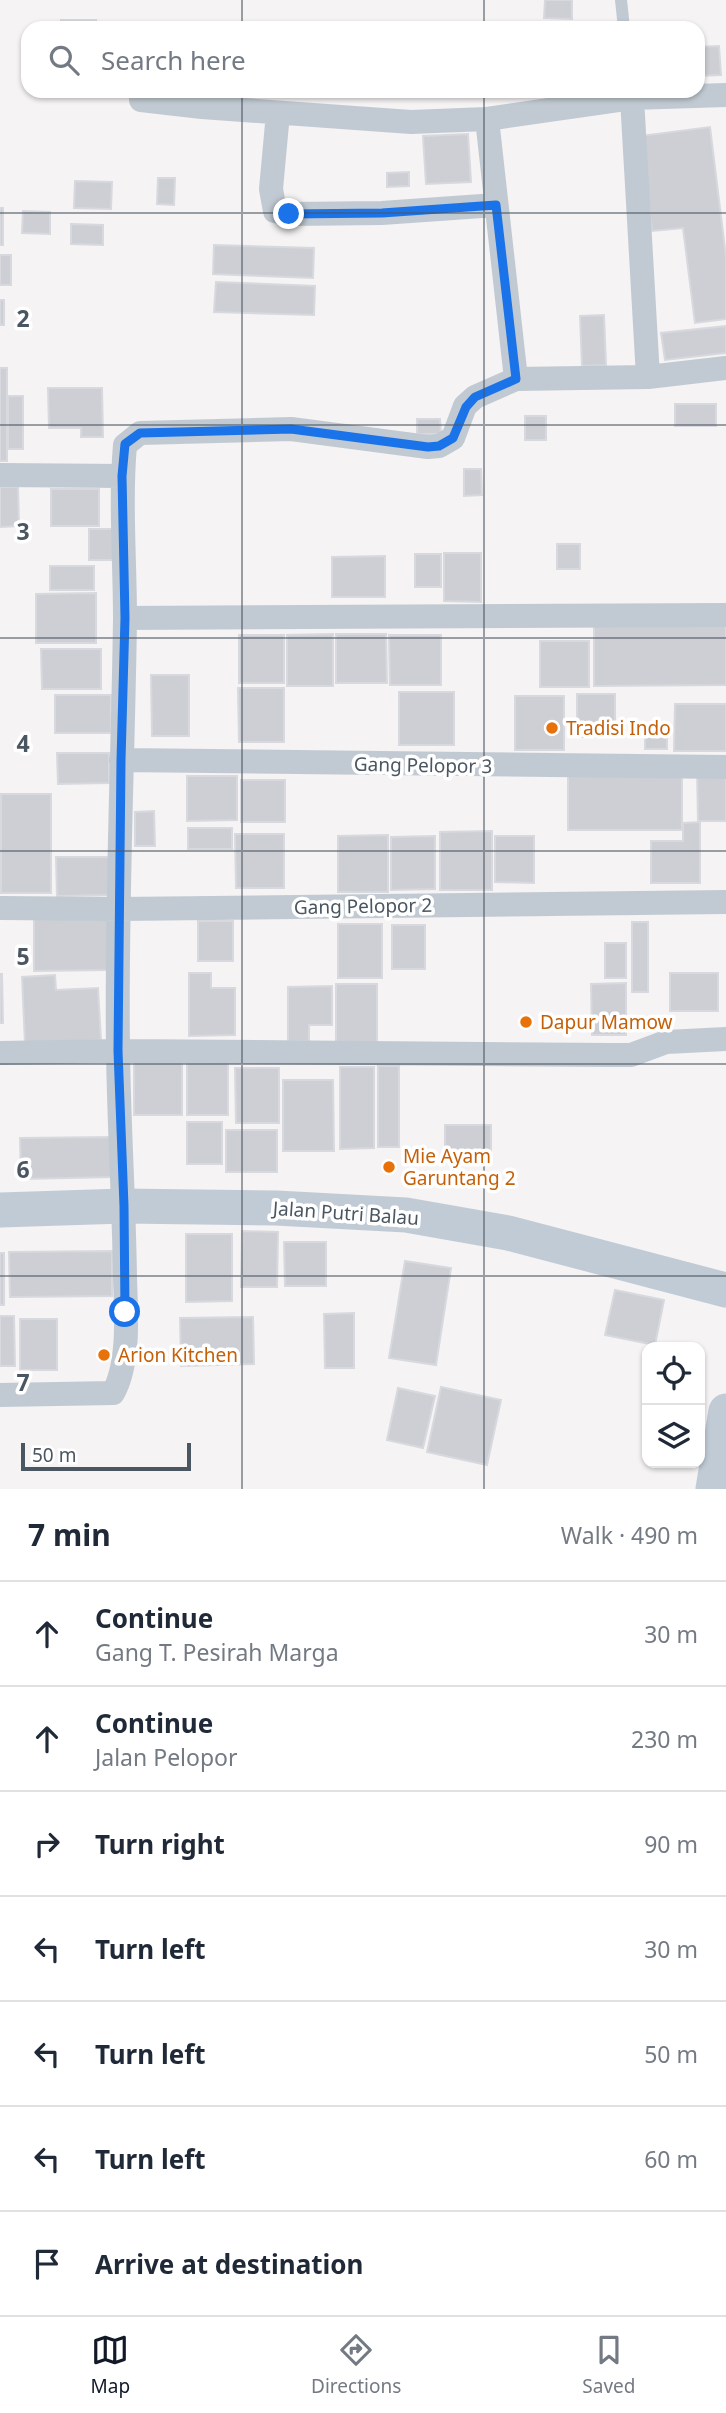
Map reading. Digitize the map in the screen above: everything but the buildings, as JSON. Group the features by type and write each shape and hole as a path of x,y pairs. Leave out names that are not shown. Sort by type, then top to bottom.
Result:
{"main road":[{"name":"Jalan Putri Balau","path":"0,1210 124,1206 276,1208 406,1215 508,1233 726,1290"},
{"path":"713,1489 726,1411"}],"street":[{"path":"705,95 726,95"},
{"path":"141,100 411,122 486,119 609,98"},
{"path":"632,98 648,377"},
{"path":"278,113 271,189 275,211 289,214 382,213 496,205"},
{"path":"486,119 516,379"},
{"path":"0,1395 113,1392 120,1381 124,1351 124,1206 118,1051 125,618 122,476 125,444 140,433 291,429 428,447 439,446 453,438 466,407 475,397 516,379 648,377 726,368"},
{"path":"0,475 122,476"},
{"path":"125,618 726,615"},
{"name":"Gang Pelopor 3","path":"121,760 726,767"},
{"name":"Gang Pelopor 2","path":"0,908 726,902"},
{"path":"0,1053 118,1051 631,1055 666,1042 726,1039"}],"lane":[{"path":"621,0 623,21"}],"place":[{"name":"Tradisi Indo","path":"552,728"},
{"name":"Dapur Mamow","path":"526,1022"},
{"name":"Mie Ayam Garuntang 2","path":"389,1167"},
{"name":"Arion Kitchen","path":"104,1355"}],"route":[{"path":"125,1312 118,1051 125,618 122,476 125,444 140,433 291,429 428,447 439,446 453,438 466,407 475,397 516,379 496,205 382,213 289,214"}]}
